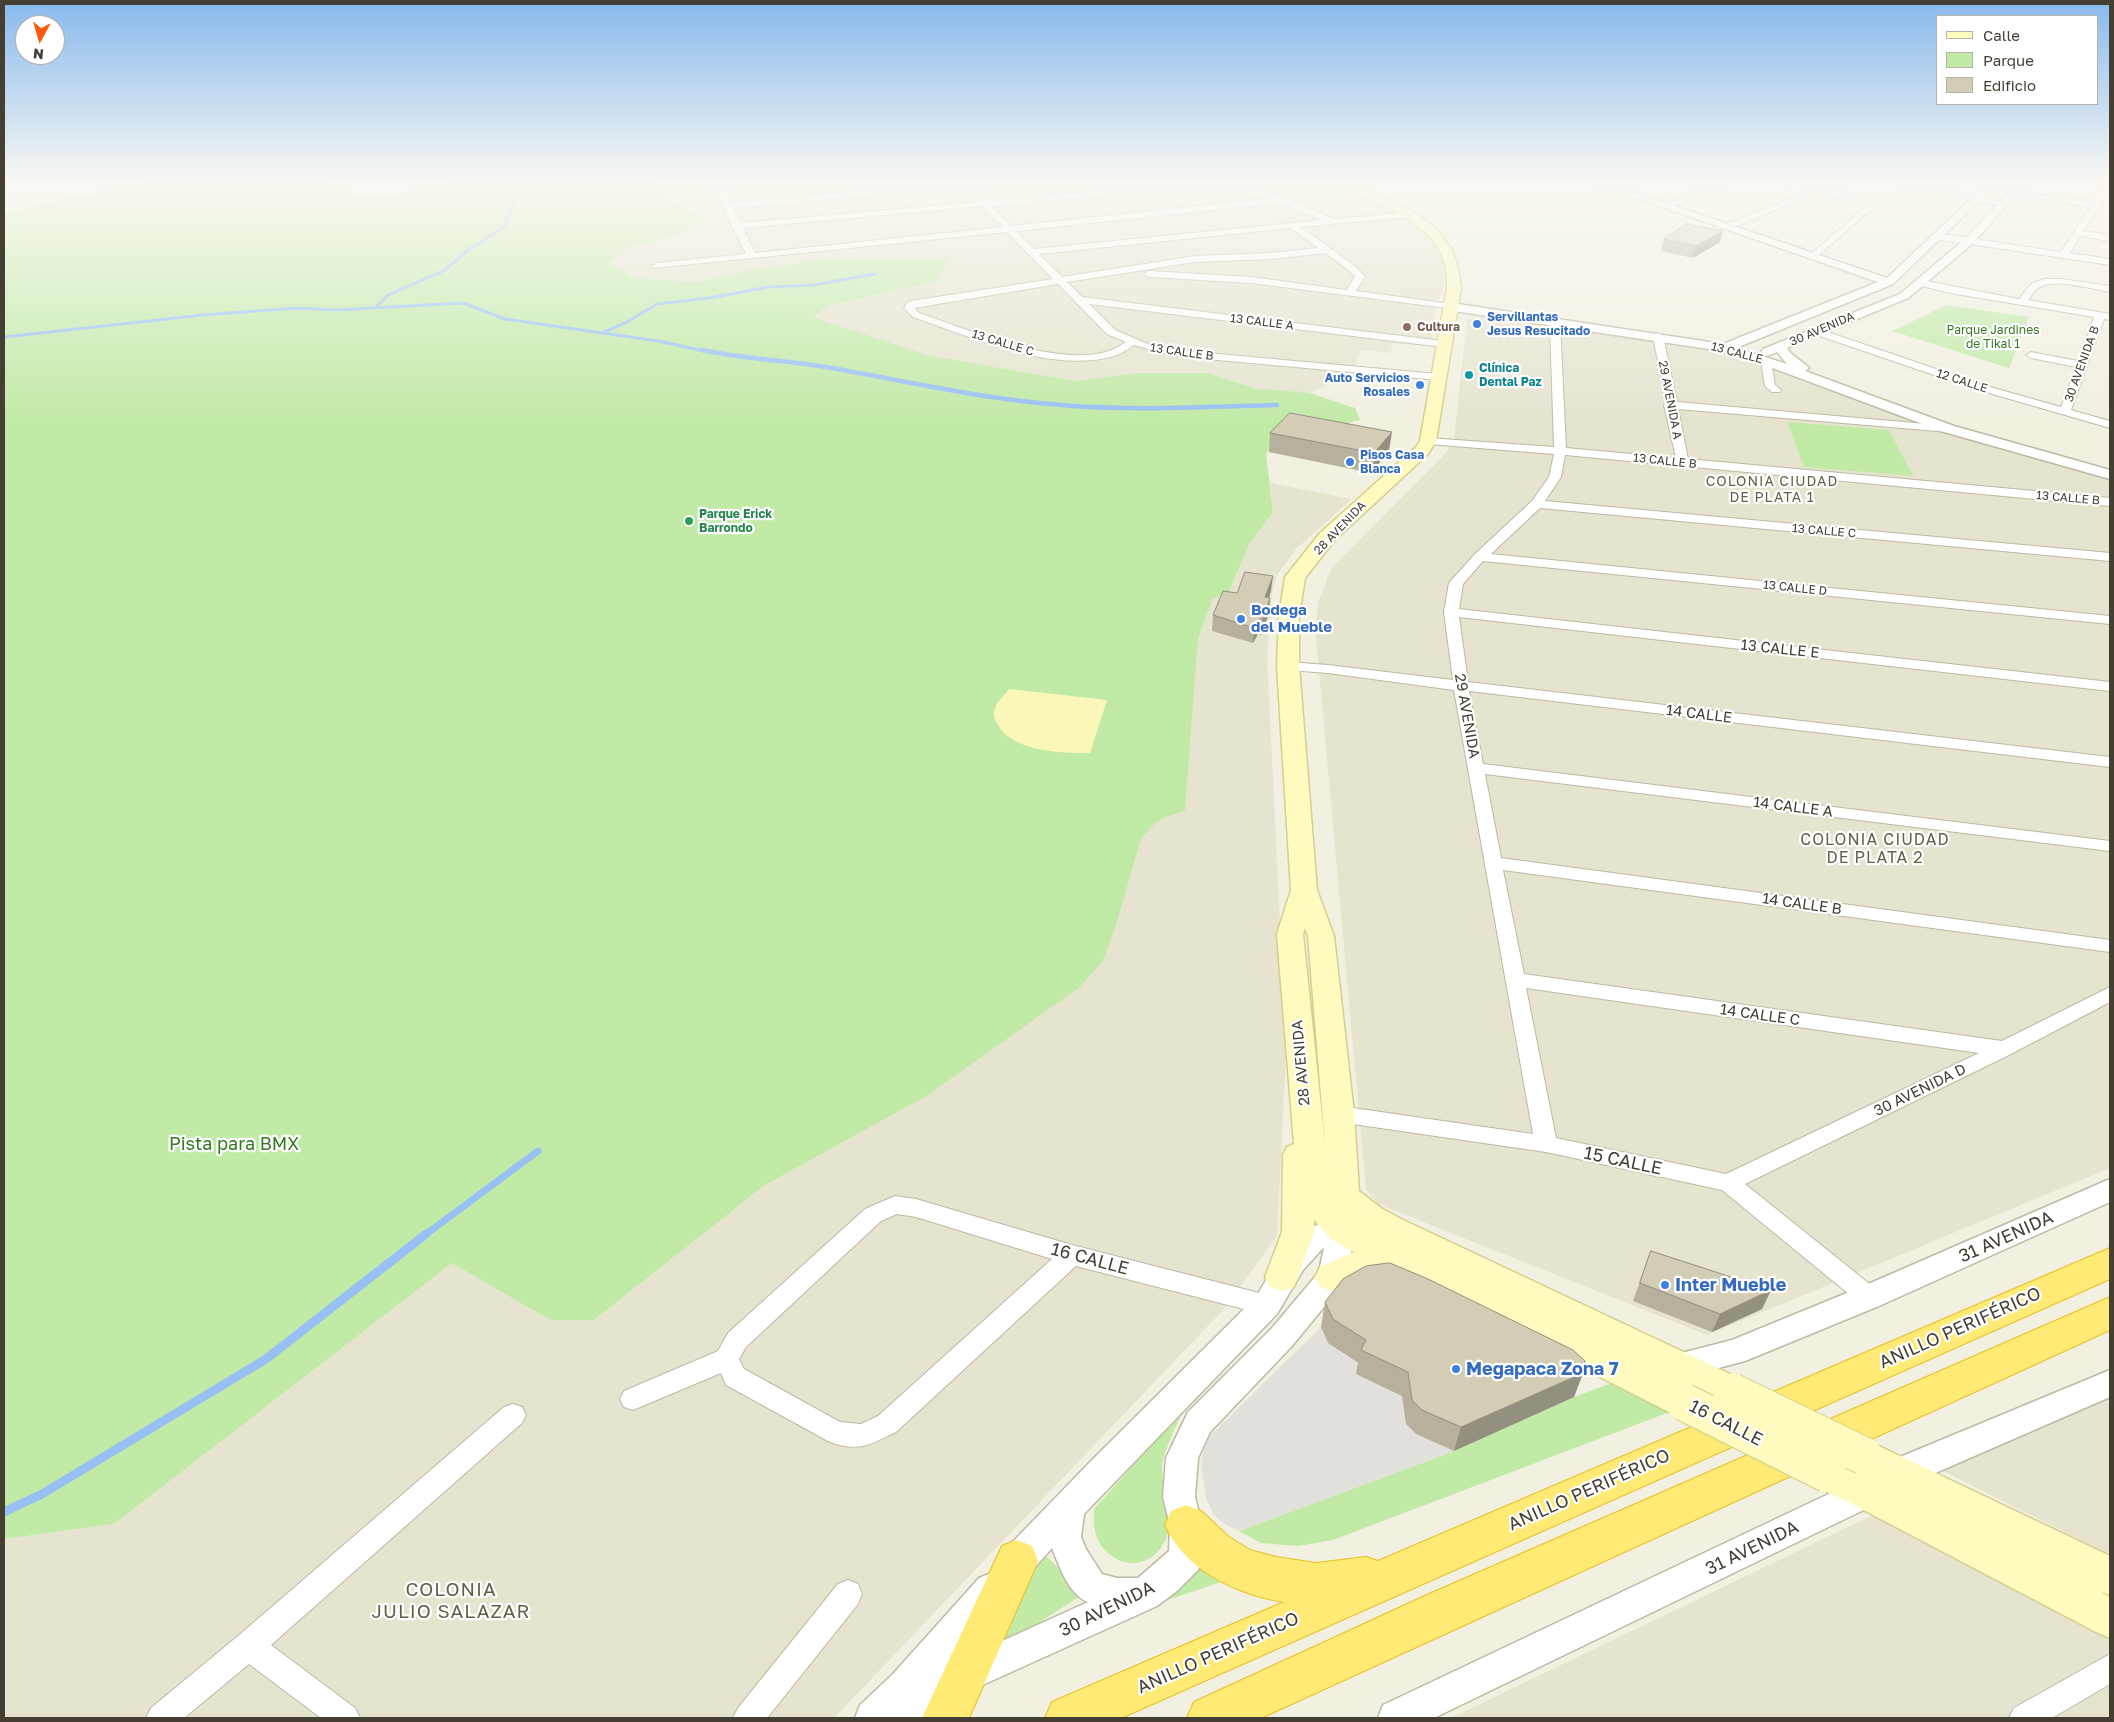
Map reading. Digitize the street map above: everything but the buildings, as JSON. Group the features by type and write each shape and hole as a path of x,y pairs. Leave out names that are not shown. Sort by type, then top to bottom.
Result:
{"highway":[{"name":"ANILLO PERIFÉRICO","path":"1068,1718 2110,1263"},
{"path":"1210,1718 1443,1611 2110,1313"},
{"path":"1186,1524 1214,1552 1240,1569 1276,1579 1316,1585 1402,1572"},
{"path":"945,1718 1017,1561"}],"main road":[{"path":"1428,441 1455,271 1451,261"},
{"name":"28 AVENIDA","path":"1343,1196 1339,1114 1320,936 1304,890 1288,666 1289,616 1296,577 1327,537 1422,450 1428,441"},
{"name":"28 AVENIDA","path":"1304,890 1290,934 1306,1118 1317,1197 1328,1215 1342,1230"},
{"path":"1282,1277 1298,1232 1298,1156 1306,1118"},
{"name":"16 CALLE","path":"1343,1196 1363,1215 1386,1228 1732,1392 1865,1474 2110,1618"},
{"name":"16 CALLE","path":"1342,1230 1438,1280 1828,1474 1899,1473 2110,1576"},
{"path":"1332,1276 1352,1264 1367,1261 1382,1263 1438,1280"}],"street":[{"path":"657,266 696,261"},
{"name":"13 CALLE B","path":"1041,261 1082,300 1111,332 1147,347 1174,353 1438,377"},
{"path":"1060,280 1180,261"},
{"path":"1342,261 1360,277 1349,294"},
{"path":"1826,261 1889,282"},
{"name":"30 AVENIDA","path":"1724,348 1889,282 1910,261"},
{"name":"30 AVENIDA","path":"1773,353 1815,331 1904,296 1946,261"},
{"name":"13 CALLE","path":"1113,272 1251,280 1658,336 1724,348 1753,356 1773,353 1786,357 1794,364 1912,408 2028,445 2110,467"},
{"name":"13 CALLE C","path":"1060,280 910,304 909,308 916,315 1034,354 1064,357 1097,357 1123,351 1133,342"},
{"path":"2022,302 2037,284 2050,282 2110,290"},
{"path":"1921,283 2105,316"},
{"path":"1864,293 1872,299 1894,300"},
{"name":"13 CALLE A","path":"1082,300 1443,344"},
{"name":"30 AVENIDA B","path":"2064,412 2081,365 2105,316"},
{"name":"29 AVENIDA","path":"1546,1144 1461,686 1451,612 1456,583 1480,557 1537,504 1555,477 1560,451 1555,323"},
{"name":"12 CALLE","path":"1815,331 1939,374 2110,425"},
{"name":"29 AVENIDA A","path":"1658,336 1670,405 1683,463"},
{"path":"1773,353 1770,386 1776,390"},
{"name":"13 CALLE","path":"1773,353 1794,372 1950,429 2110,475"},
{"path":"2031,355 2081,365"},
{"path":"1670,405 1950,429"},
{"name":"13 CALLE B","path":"1428,441 1560,451 2110,502"},
{"name":"13 CALLE C","path":"1537,504 2110,557"},
{"name":"13 CALLE D","path":"1480,557 2110,620"},
{"name":"13 CALLE E","path":"1451,612 2110,686"},
{"name":"14 CALLE","path":"1288,666 1328,669 2110,762"},
{"name":"14 CALLE A","path":"1476,768 2110,846"},
{"name":"14 CALLE B","path":"1494,863 2110,946"},
{"name":"14 CALLE C","path":"1516,980 2004,1049"},
{"name":"30 AVENIDA D","path":"1728,1183 2004,1049 2110,994"},
{"name":"15 CALLE","path":"1339,1114 1546,1144 1728,1183 1869,1297"},
{"name":"31 AVENIDA","path":"1677,1366 1735,1352 1869,1297 2110,1190"},
{"name":"30 AVENIDA","path":"892,1718 964,1676 1145,1594 1166,1579 1186,1558 1186,1524 1179,1497 1182,1458 1199,1422 1282,1337 1332,1276 1342,1230 1343,1196"},
{"name":"16 CALLE","path":"727,1360 737,1340 873,1216 895,1205 916,1208 1072,1255 1267,1305"},
{"path":"873,1718 904,1688 1017,1561 1068,1507 1267,1305 1282,1277 1302,1250 1330,1232 1342,1230 1418,1242"},
{"path":"633,1399 727,1360 735,1378 837,1434 862,1436 887,1424 1072,1255"},
{"path":"1899,1473 2110,1383"},
{"path":"162,1718 248,1646 513,1415"},
{"name":"31 AVENIDA","path":"1396,1718 1865,1474"},
{"path":"1068,1507 1065,1537 1072,1559 1091,1587 1116,1595 1145,1594"},
{"path":"748,1718 848,1594"},
{"path":"248,1646 344,1718"},
{"path":"2024,1718 2110,1668"}],"shaded area":[{"path":"610,261 1445,261 1448,272 1436,311 1431,347 1394,343 1390,353 1360,350 1351,375 1310,393 1254,388 1208,373 1137,373 1076,381 931,356 812,317 828,306 936,281 747,271 696,282 633,278 607,264"},
{"path":"1482,317 1714,350 1747,358 1894,414 2110,478 2110,1168 1707,1335 1378,1204 1366,1189 1316,637 1318,603 1331,569 1444,455 1454,441 1467,319"},
{"path":"1270,483 1352,499 1296,549 1277,575 1272,592 1267,655 1286,1051 1277,1236 1222,1311 834,1718 4,1718 4,1539 114,1524 452,1263 550,1320 594,1320 765,1185 925,1097 1117,922 1141,839 1156,823 1166,817 1185,811 1198,639 1213,598 1229,594 1249,544 1273,512"},
{"path":"1321,1327 1328,1343 1407,1399 1406,1424 1416,1434 1454,1451 1239,1531 1226,1525 1214,1515 1206,1498 1201,1465 1204,1449 1211,1435"},
{"path":"2110,1383 2110,1555 1943,1471"},
{"path":"1875,1514 2110,1633 2110,1718 1451,1718"}],"green space":[{"name":"Parque Erick Barrondo","path":"4,261 611,261 608,264 633,278 696,282 747,271 812,261 947,261 936,281 828,306 813,317 931,356 1076,381 1137,373 1208,373 1254,388 1310,393 1355,408 1360,420 1275,440 1266,454 1273,512 1249,544 1228,595 1213,598 1198,639 1185,811 1166,817 1156,823 1141,839 1117,922 1103,961 1080,987 925,1097 765,1185 594,1320 550,1320 452,1263 114,1524 4,1539"},
{"name":"Parque Jardines de Tikal 1","path":"1947,305 2029,317 2009,368 1892,331"},
{"path":"1787,422 1889,430 1913,476 1804,467"},
{"path":"1617,1381 1672,1411 1333,1540 1298,1546 1261,1543 1239,1531 1454,1451 1574,1397"},
{"path":"1183,1410 1164,1455 1162,1468 1171,1517 1164,1543 1158,1552 1142,1562 1132,1563 1113,1557 1104,1549 1096,1535 1094,1509"},
{"path":"1042,1552 1085,1593 1001,1647"},
{"path":"1207,1556 1239,1576 1132,1612"}],"sand":[{"path":"1009,689 1107,700 1090,753 1038,749 1013,740 1004,733 995,719 994,712 997,703"}],"waterway":[{"path":"376,307 388,295 443,271 455,261"},
{"path":"604,332 627,322 657,304 709,298 769,287 814,285 875,274"},
{"path":"4,337 203,315 296,308 336,310 463,303 505,319 658,341 708,352"},
{"path":"702,350 826,367 973,394 1061,405 1142,408 1277,405"},
{"path":"425,1235 538,1151"},
{"path":"4,1512 42,1494 266,1359 426,1234"}],"place":[{"name":"Servillantas Jesus Resucitado","path":"1477,324"},
{"name":"Cultura","path":"1407,327"},
{"name":"Clínica Dental Paz","path":"1469,375"},
{"name":"Auto Servicios Rosales","path":"1420,385"},
{"name":"Pisos Casa Blanca","path":"1350,462"},
{"name":"Parque Erick Barrondo","path":"689,521"},
{"name":"Bodega del Mueble","path":"1241,619"},
{"name":"Inter Mueble","path":"1665,1285"},
{"name":"Megapaca Zona 7","path":"1456,1369"}],"district":[{"name":"COLONIA CIUDAD DE PLATA 1","path":"1772,490"},
{"name":"COLONIA CIUDAD DE PLATA 2","path":"1875,849"},
{"name":"COLONIA JULIO SALAZAR","path":"451,1601"}],"park label":[{"name":"Pista para BMX","path":"234,1144"}]}
